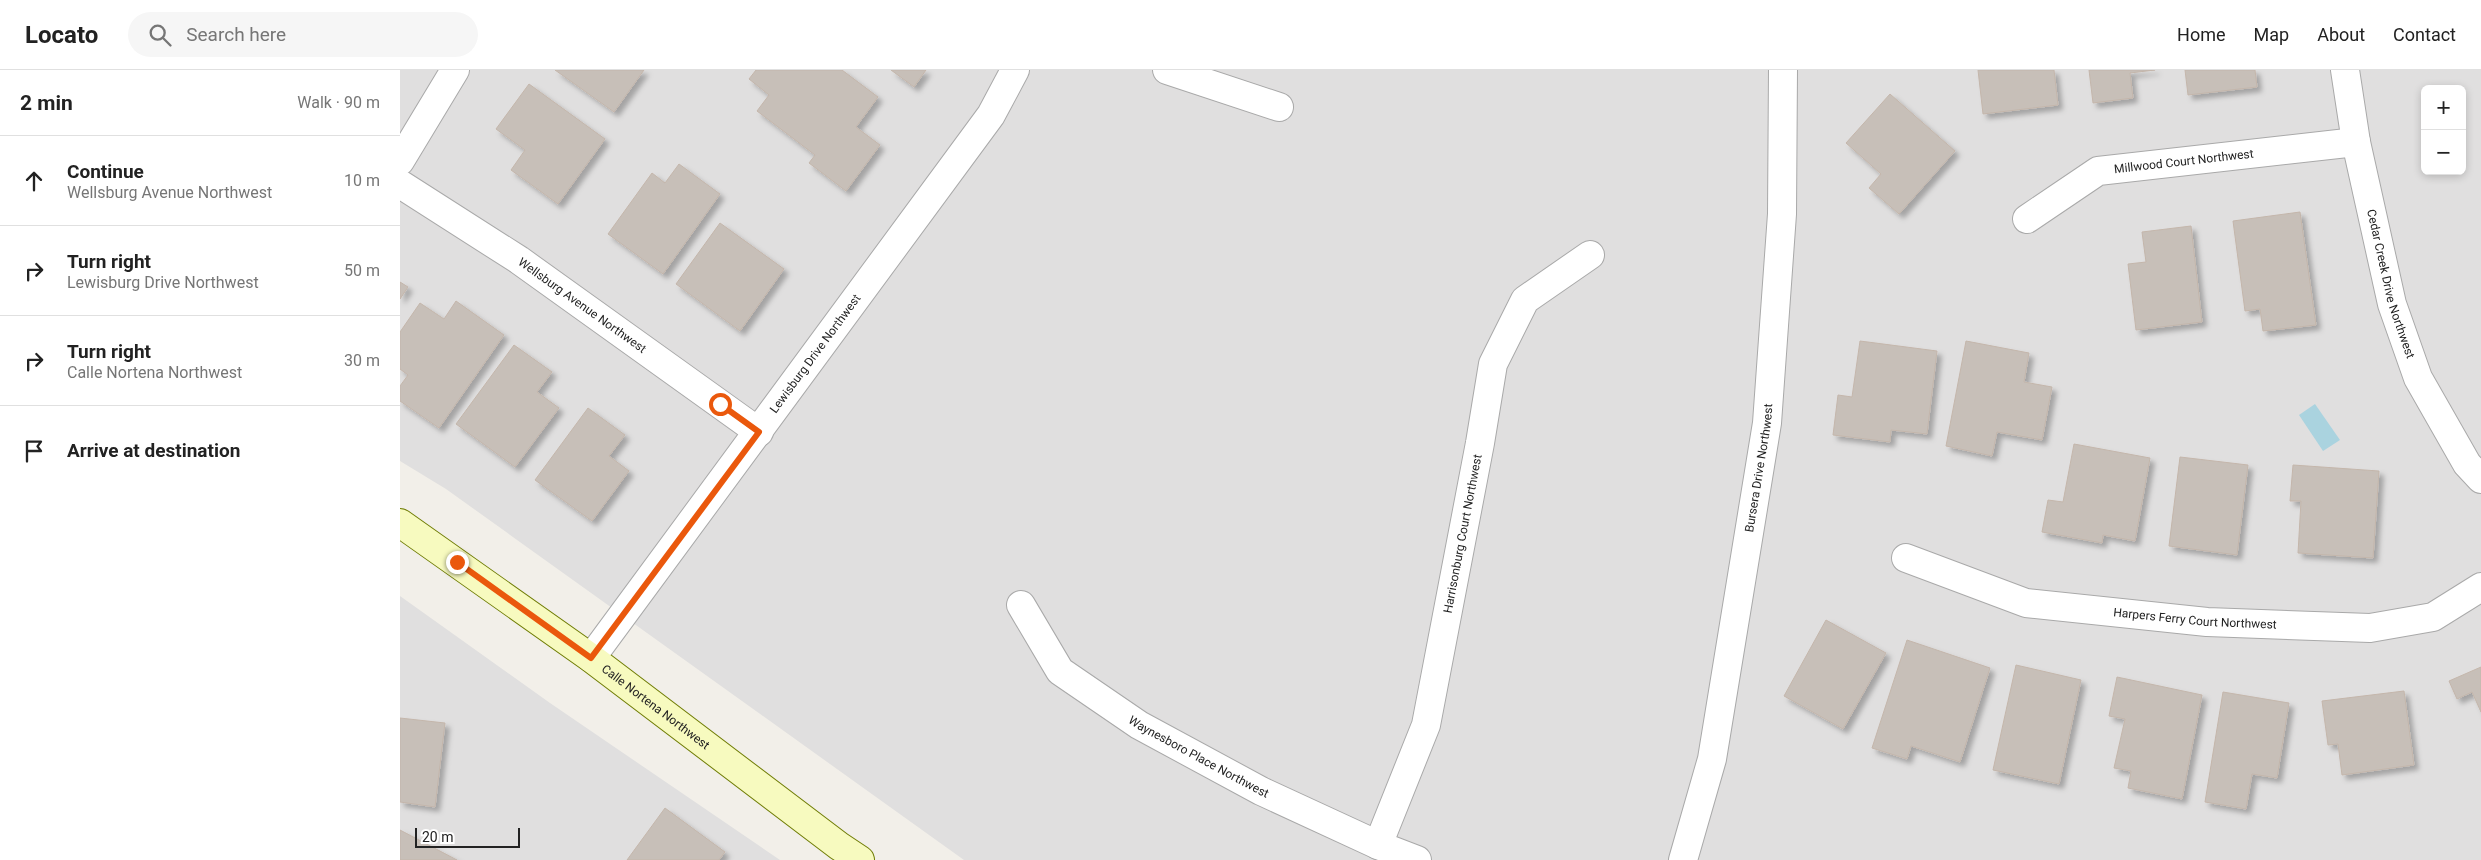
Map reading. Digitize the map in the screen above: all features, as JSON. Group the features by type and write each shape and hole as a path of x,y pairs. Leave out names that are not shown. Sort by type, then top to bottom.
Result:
{"street":[{"path":"400,161 455,70"},
{"name":"Lewisburg Drive Northwest","path":"591,658 991,115 1015,70"},
{"path":"1167,70 1279,107"},
{"name":"Bursera Drive Northwest","path":"1683,860 1712,759 1767,423 1782,214 1783,70"},
{"name":"Cedar Creek Drive Northwest","path":"2344,70 2356,142 2392,304 2418,378 2468,464 2481,480"},
{"name":"Millwood Court Northwest","path":"2027,219 2098,171 2356,142"},
{"name":"Wellsburg Avenue Northwest","path":"400,184 519,260 759,432"},
{"name":"Harrisonburg Court Northwest","path":"1378,845 1426,725 1493,364 1525,300 1590,255"},
{"name":"Calle Nortena Northwest","path":"400,523 591,658 843,856"},
{"name":"Harpers Ferry Court Northwest","path":"1906,558 2026,603 2207,622 2370,628 2433,618 2481,587"},
{"name":"Waynesboro Place Northwest","path":"1021,605 1060,671 1139,725 1261,791 1378,845 1417,860"}],"shaded area":[{"path":"400,70 2481,70 2481,860 964,860 446,489 400,461"},
{"path":"400,596 550,703 780,860 400,860"}],"water":[{"path":"2315,404 2340,440 2323,451 2299,415"}],"building":[{"path":"555,70 644,70 614,112"},
{"path":"756,70 842,70 878,97 856,127 880,145 846,191 809,163 815,155 757,111 769,95 749,79"},
{"path":"891,70 926,70 914,87"},
{"path":"1978,70 2054,70 2058,105 1983,114"},
{"path":"2089,70 2155,70 2130,73 2133,98 2093,103"},
{"path":"2185,70 2255,70 2257,87 2188,95"},
{"path":"529,84 605,139 558,204 511,170 525,150 496,129"},
{"path":"1890,94 1955,151 1899,214 1869,188 1881,174 1846,143"},
{"path":"679,164 720,194 663,274 608,234 652,173 665,183"},
{"path":"2300,212 2316,325 2263,331 2260,309 2245,311 2233,221"},
{"path":"720,223 784,269 740,331 676,284"},
{"path":"2191,226 2202,322 2136,330 2128,264 2146,262 2142,232"},
{"path":"400,282 408,287 400,299"},
{"path":"456,301 504,335 439,428 400,401 400,386 408,375 400,369 400,332 420,303 444,319"},
{"path":"1860,341 1937,351 1927,434 1891,430 1890,442 1833,435 1838,395 1852,397"},
{"path":"1966,341 2029,353 2024,382 2052,387 2042,440 1997,432 1992,456 1946,446"},
{"path":"514,345 552,372 537,392 559,408 515,467 456,424"},
{"path":"588,408 625,435 609,456 629,471 592,521 535,480"},
{"path":"2074,444 2150,458 2135,541 2103,535 2102,543 2042,532 2048,500 2063,502"},
{"path":"2180,457 2248,465 2237,555 2169,546"},
{"path":"2293,465 2379,471 2373,558 2298,553 2301,501 2290,501"},
{"path":"1826,620 1886,653 1843,729 1784,696"},
{"path":"1907,640 1990,668 1960,762 1911,746 1907,759 1872,748"},
{"path":"2016,665 2081,680 2059,784 1993,770"},
{"path":"2481,667 2481,712 2472,692 2457,699 2449,681"},
{"path":"2117,677 2202,695 2182,799 2128,788 2131,771 2114,768 2125,719 2109,716"},
{"path":"2404,691 2414,765 2342,775 2338,744 2328,745 2322,701"},
{"path":"2223,692 2289,703 2277,778 2252,774 2246,809 2205,802"},
{"path":"400,718 445,723 435,807 400,802"},
{"path":"665,808 725,852 719,860 627,860"},
{"path":"400,830 457,860 400,860"}],"route":[{"path":"457,562 591,658 759,432 720,404"}]}
